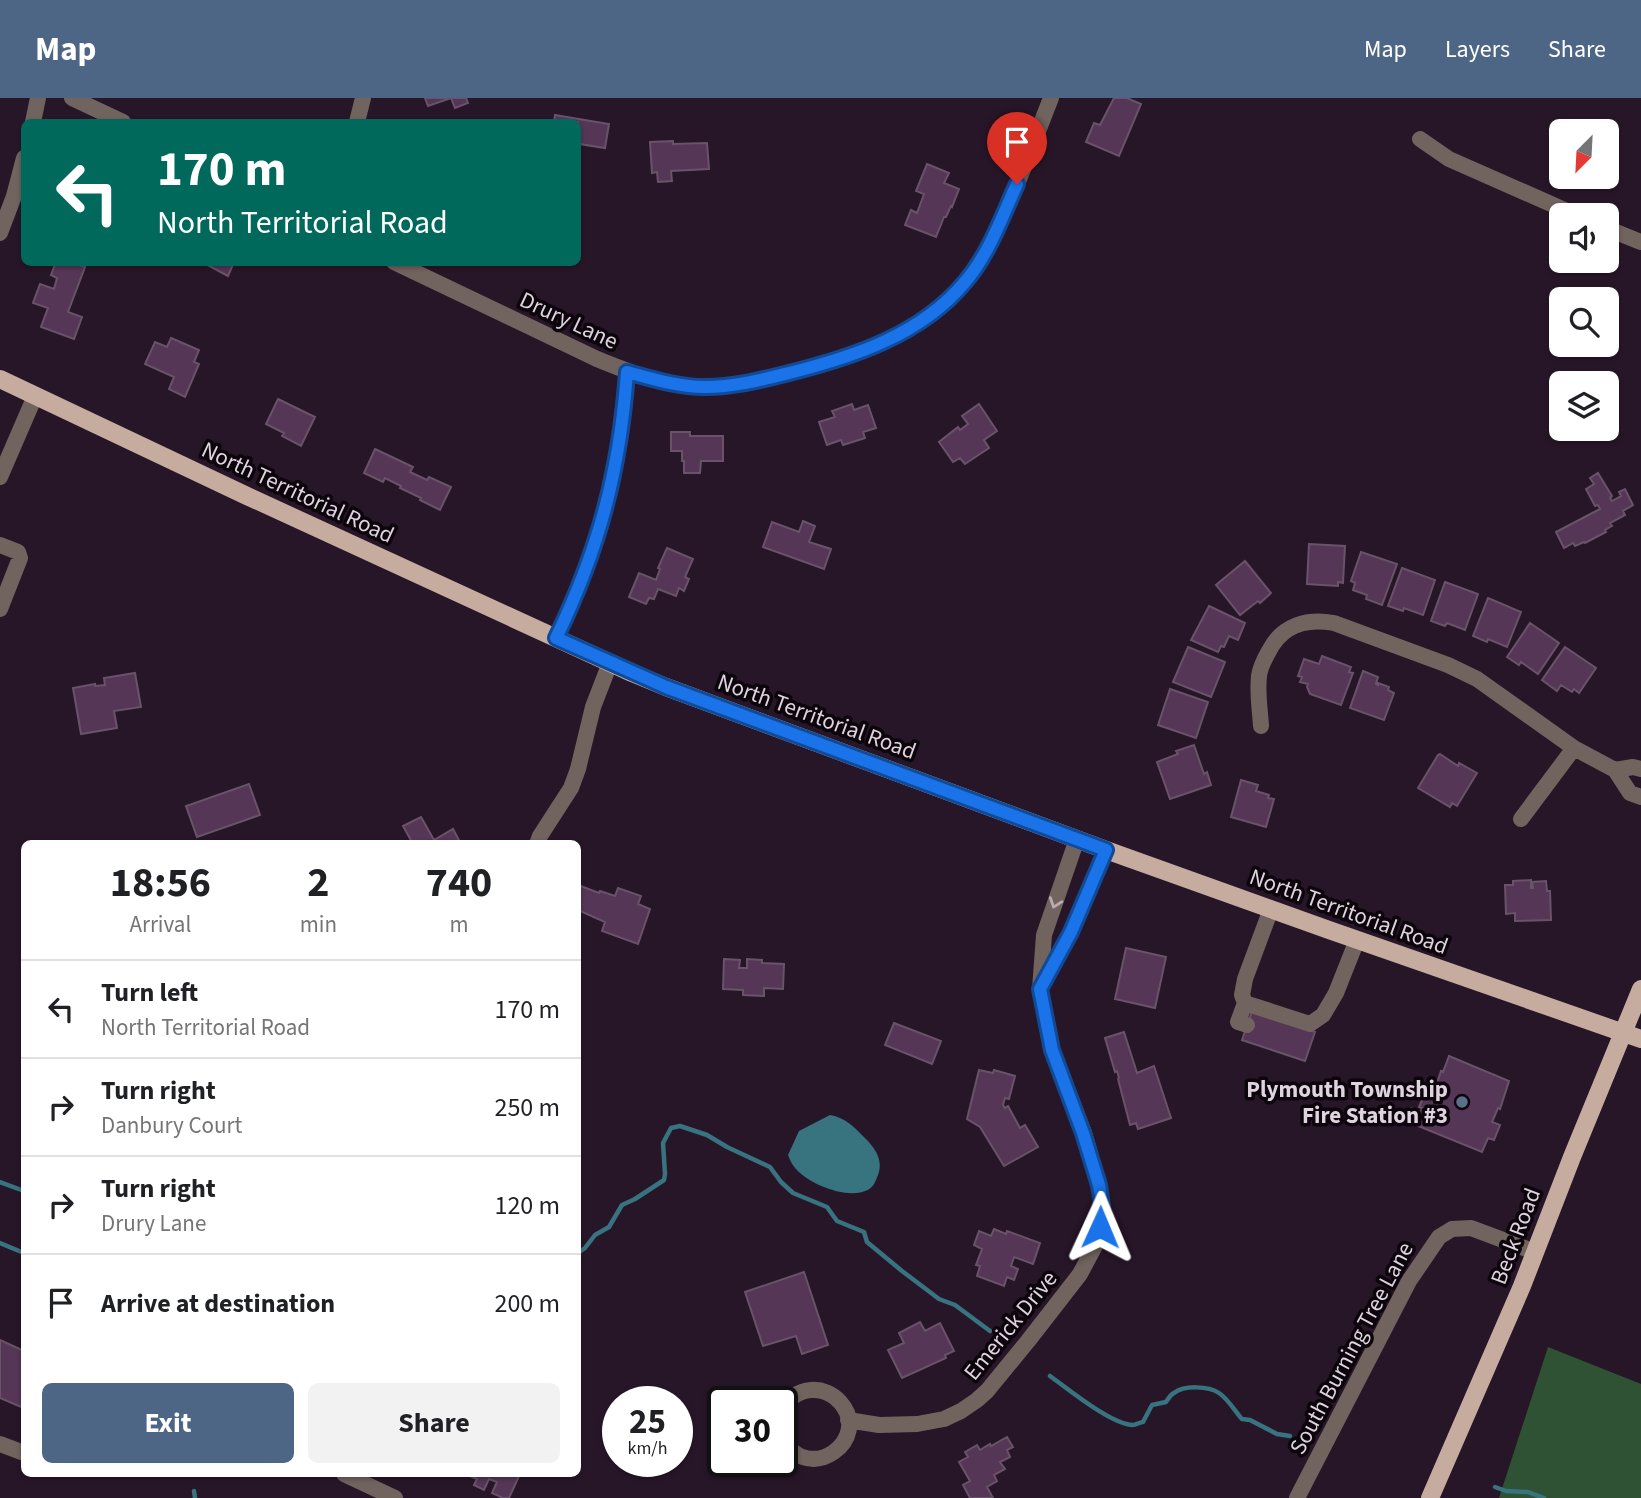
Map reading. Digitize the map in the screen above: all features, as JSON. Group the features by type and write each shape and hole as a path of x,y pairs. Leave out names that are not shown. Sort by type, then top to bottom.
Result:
{"main road":[{"name":"North Territorial Road","path":"0,379 247,496 666,687 1106,850 1641,1039"},
{"name":"Beck Road","path":"1430,1498 1522,1286 1641,989"}],"street":[{"path":"34,119 38,98"},
{"path":"72,98 117,119"},
{"path":"359,119 363,98"},
{"name":"Drury Lane","path":"402,266 627,372 679,385 729,386 818,366 883,343 925,319 965,282 989,246 1051,98"},
{"path":"1420,139 1449,159 1549,203"},
{"path":"0,233 21,169"},
{"path":"1619,233 1641,242"},
{"path":"556,638 585,573 605,510 621,438 627,372"},
{"path":"0,477 35,396"},
{"path":"0,545 18,552 20,558 0,610"},
{"path":"1261,726 1259,673 1273,642 1303,622 1325,621 1448,665 1477,679 1574,748 1615,770 1630,793 1641,797"},
{"path":"538,840 571,788 593,707 610,663"},
{"path":"1521,819 1574,748"},
{"path":"1615,770 1633,767 1641,769"},
{"name":"Emerick Drive","path":"848,1420 879,1425 918,1424 944,1419 977,1400 1080,1274 1096,1244 1102,1205 1099,1185 1052,1050 1040,989 1044,935 1077,839"},
{"path":"1040,989 1071,932 1106,850"},
{"path":"1247,1025 1238,1023 1245,1003 1242,995 1245,979 1271,909"},
{"path":"1245,1003 1310,1024 1323,1015 1357,940"},
{"name":"South Burning Tree Lane","path":"1297,1498 1409,1281 1439,1237 1452,1229 1471,1228 1535,1252"},
{"path":"798,1394 813,1390 825,1391 835,1397 843,1406 849,1428 846,1439 831,1455 820,1459 798,1455"},
{"path":"0,1444 21,1452"},
{"path":"350,1477 395,1498"}],"green space":[{"path":"1548,1347 1641,1384 1641,1498 1499,1498"}],"water":[{"path":"830,1115 849,1123 876,1152 880,1162 879,1174 867,1190 848,1193 828,1189 802,1175 790,1161 788,1155 799,1131"}],"building":[{"path":"425,98 451,98 428,106"},
{"path":"451,98 466,98 468,103 455,108"},
{"path":"1114,98 1127,98 1141,104 1119,156 1086,142 1094,123 1100,125"},
{"path":"555,115 579,119 554,119"},
{"path":"581,119 609,124 605,148 581,144"},
{"path":"673,141 673,144 707,143 709,169 671,171 672,181 658,182 657,172 652,173 650,142"},
{"path":"927,164 949,173 944,183 959,189 936,237 905,225 911,210 917,213 924,194 916,191"},
{"path":"54,266 85,267 68,312 82,317 74,339 41,327 48,308 33,303 40,284 54,289 57,278 51,275"},
{"path":"209,266 232,266 228,276"},
{"path":"171,338 199,350 194,362 199,364 185,397 169,389 174,377 145,364 155,342 167,347"},
{"path":"278,399 315,417 301,446 266,424"},
{"path":"852,404 854,410 868,405 876,428 863,432 865,438 843,445 841,440 827,445 819,422 835,417 832,411"},
{"path":"979,404 997,431 984,440 989,448 965,464 960,458 953,462 939,442 958,427 960,430 968,424 962,416"},
{"path":"671,432 690,432 690,436 723,436 723,461 701,461 700,473 684,473 682,451 671,451"},
{"path":"375,449 413,467 410,472 451,487 440,510 385,478 383,482 364,473"},
{"path":"1598,473 1612,496 1612,501 1621,496 1619,492 1625,489 1633,505 1623,511 1625,515 1610,523 1612,526 1605,530 1606,532 1585,543 1575,546 1573,543 1564,548 1556,532 1600,509 1598,505 1595,506 1586,489 1594,484 1590,478"},
{"path":"803,521 815,526 809,542 831,549 824,569 763,547 772,522 799,532"},
{"path":"1309,544 1345,546 1343,583 1338,582 1338,586 1307,584"},
{"path":"667,548 693,559 685,577 689,579 684,591 679,588 676,596 658,589 654,599 649,598 646,604 629,597 639,573 656,580"},
{"path":"1361,552 1397,564 1382,605 1353,590 1355,583 1351,581"},
{"path":"1245,561 1271,593 1240,615 1216,585"},
{"path":"1402,568 1435,580 1423,615 1388,606"},
{"path":"1445,582 1478,594 1465,630 1447,623 1445,626 1431,621"},
{"path":"1488,598 1521,612 1507,647 1473,636"},
{"path":"1209,606 1245,623 1238,640 1229,636 1224,647 1221,646 1218,652 1191,640"},
{"path":"1530,623 1559,643 1538,674 1521,662 1519,665 1507,657"},
{"path":"1188,647 1225,662 1211,697 1173,682"},
{"path":"1565,647 1596,668 1579,693 1561,685 1557,691 1542,680"},
{"path":"1322,656 1351,667 1349,672 1353,673 1341,705 1310,694 1308,684 1300,682 1302,677 1298,676 1304,659 1319,664"},
{"path":"1363,671 1378,677 1376,684 1389,687 1388,690 1394,693 1384,720 1350,708"},
{"path":"135,673 141,707 114,711 117,728 81,734 73,688 105,685 104,678"},
{"path":"1170,689 1208,702 1196,738 1158,725"},
{"path":"1194,745 1204,774 1207,772 1211,785 1170,799 1157,762"},
{"path":"1440,754 1458,766 1459,763 1477,773 1457,806 1452,803 1450,807 1418,788"},
{"path":"1241,780 1258,785 1256,791 1274,799 1266,827 1231,817"},
{"path":"249,784 260,815 197,837 186,806"},
{"path":"421,817 434,840 411,840 403,826"},
{"path":"453,829 459,840 434,840"},
{"path":"1531,880 1531,888 1532,882 1546,881 1547,891 1550,891 1551,920 1515,921 1515,913 1506,914 1505,885 1513,885 1513,881"},
{"path":"581,886 615,896 618,888 641,896 638,904 650,909 638,944 602,931 605,922 581,911"},
{"path":"1126,948 1166,957 1155,1008 1115,999"},
{"path":"724,959 740,960 739,968 747,968 747,959 784,964 783,989 764,988 764,996 743,995 743,990 723,989"},
{"path":"1252,1011 1315,1032 1305,1061 1242,1040"},
{"path":"894,1023 941,1041 932,1064 885,1045"},
{"path":"1124,1032 1137,1073 1154,1066 1171,1118 1138,1129 1136,1123 1130,1125 1117,1071 1115,1072 1105,1038"},
{"name":"Plymouth Township Fire Station #3","path":"1449,1056 1509,1081 1500,1109 1498,1108 1492,1122 1500,1125 1494,1140 1488,1138 1482,1152 1418,1126 1419,1123 1407,1118 1411,1108 1421,1112 1422,1108 1419,1107 1424,1095 1432,1098"},
{"path":"979,1070 993,1073 994,1070 1015,1076 1009,1099 1005,1098 1003,1105 1005,1108 1008,1106 1020,1128 1025,1125 1038,1147 1004,1166 980,1127 967,1119"},
{"path":"994,1229 1040,1243 1033,1264 1014,1257 1011,1266 1018,1269 1014,1280 1007,1277 1004,1286 977,1276 980,1266 976,1265 982,1249 974,1245 979,1231 991,1236"},
{"path":"804,1272 828,1345 802,1354 796,1336 763,1346 745,1292"},
{"path":"920,1322 925,1331 940,1323 954,1351 945,1355 946,1358 902,1378 888,1350 904,1343 899,1333"},
{"path":"0,1340 21,1350 21,1407 0,1398"},
{"path":"1007,1437 1013,1447 1007,1450 1010,1457 1000,1462 1005,1469 994,1475 997,1481 987,1487 993,1498 970,1498 963,1485 970,1481 959,1462 968,1457 965,1452 977,1445 980,1450"},
{"path":"472,1477 519,1477 509,1498 492,1493 497,1482 489,1479 484,1490 474,1485 477,1479"}],"waterway":[{"path":"581,1251 595,1235 609,1227 622,1205 664,1180 663,1143 671,1128 680,1126 707,1135 770,1167 793,1193 827,1207 837,1221 864,1232 867,1242 902,1271 939,1299 955,1305 990,1331"},
{"path":"0,1182 21,1190"},
{"path":"0,1243 21,1252"},
{"path":"1050,1376 1090,1405 1124,1423 1133,1425 1143,1422 1152,1405 1166,1402 1178,1390 1203,1388 1222,1396 1242,1419 1250,1420 1277,1434 1290,1436"},
{"path":"1495,1487 1506,1491 1528,1492 1544,1498"},
{"path":"194,1491 195,1498"}],"place":[{"name":"Plymouth Township Fire Station #3","path":"1462,1102"}],"route":[{"path":"1017,184 989,246 965,282 953,296 925,319 883,343 818,366 729,386 679,385 627,372 621,438 605,510 585,573 556,638 666,687 1106,850 1071,932 1040,989 1052,1050 1099,1185 1102,1205 1100,1227"}]}
